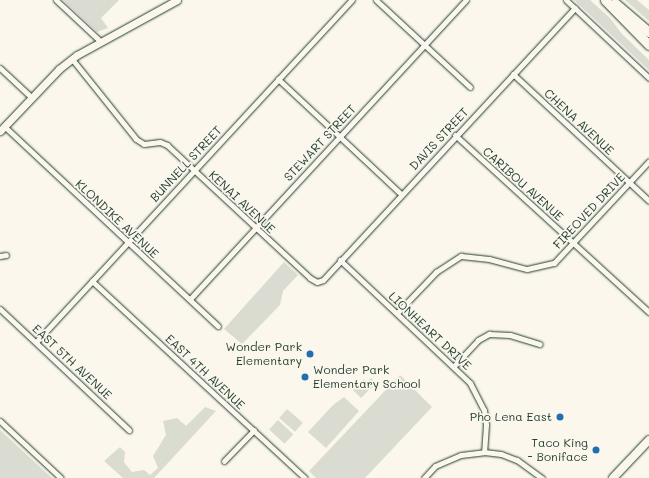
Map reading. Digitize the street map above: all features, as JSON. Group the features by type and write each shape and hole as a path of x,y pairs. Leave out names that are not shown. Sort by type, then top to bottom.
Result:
{"highway":[{"path":"605,0 649,45"},
{"path":"611,0 649,32"}],"main road":[{"path":"613,478 649,440"}],"street":[{"path":"56,0 100,41"},
{"path":"2,128 31,97 72,59 100,41 177,0"},
{"name":"BUNNELL STREET","path":"36,342 352,0"},
{"path":"376,0 470,87"},
{"name":"STEWART STREET","path":"190,299 466,0"},
{"path":"566,0 649,78"},
{"name":"DAVIS STREET","path":"317,282 323,280 455,135 575,8"},
{"name":"KENAI AVENUE","path":"72,59 136,139 144,144 160,142 167,145 317,282"},
{"path":"0,68 31,97"},
{"name":"CHENA AVENUE","path":"513,74 649,201"},
{"path":"278,79 401,194"},
{"name":"KLONDIKE AVENUE","path":"2,128 218,326"},
{"name":"CARIBOU AVENUE","path":"455,135 649,312"},
{"name":"FIREOVED DRIVE","path":"397,313 436,272 461,256 489,259 527,269 554,263 574,244 649,161"},
{"name":"LIONHEART DRIVE","path":"340,260 454,366 470,383 484,410 486,425 484,452"},
{"name":"EAST 4TH AVENUE","path":"92,281 305,478"},
{"name":"EAST 5TH AVENUE","path":"0,309 129,430"},
{"path":"454,366 478,340 489,334 510,334 540,344"},
{"path":"0,421 61,478"},
{"path":"224,461 254,430"},
{"path":"424,478 436,466 461,455 484,452 501,454 516,460 542,478"}],"shaded area":[{"path":"63,0 119,0 101,18 108,28 97,32"},
{"path":"574,0 590,0 610,18 622,34 649,60 649,70"},
{"path":"625,0 637,0 649,10 649,21"},
{"path":"284,262 298,275 283,291 280,305 242,344 224,329"},
{"path":"400,375 432,407 365,478 316,478 309,471"},
{"path":"371,378 376,383 361,398 353,390 364,379 367,382"},
{"path":"344,397 359,411 326,448 308,432 333,405"},
{"path":"205,407 216,411 154,478 123,478 104,461 120,447 125,452 124,462 132,472 144,470 150,475 158,468 153,456 166,435 163,421 177,418 186,426"},
{"path":"287,409 303,423 295,432 279,418"},
{"path":"278,420 293,434 284,444 269,430"},
{"path":"0,430 52,478 0,478"}],"place":[{"name":"Wonder Park Elementary","path":"310,354"},
{"name":"Wonder Park Elementary School","path":"305,377"},
{"name":"Pho Lena East","path":"560,417"},
{"name":"Taco King - Boniface","path":"596,450"}]}
